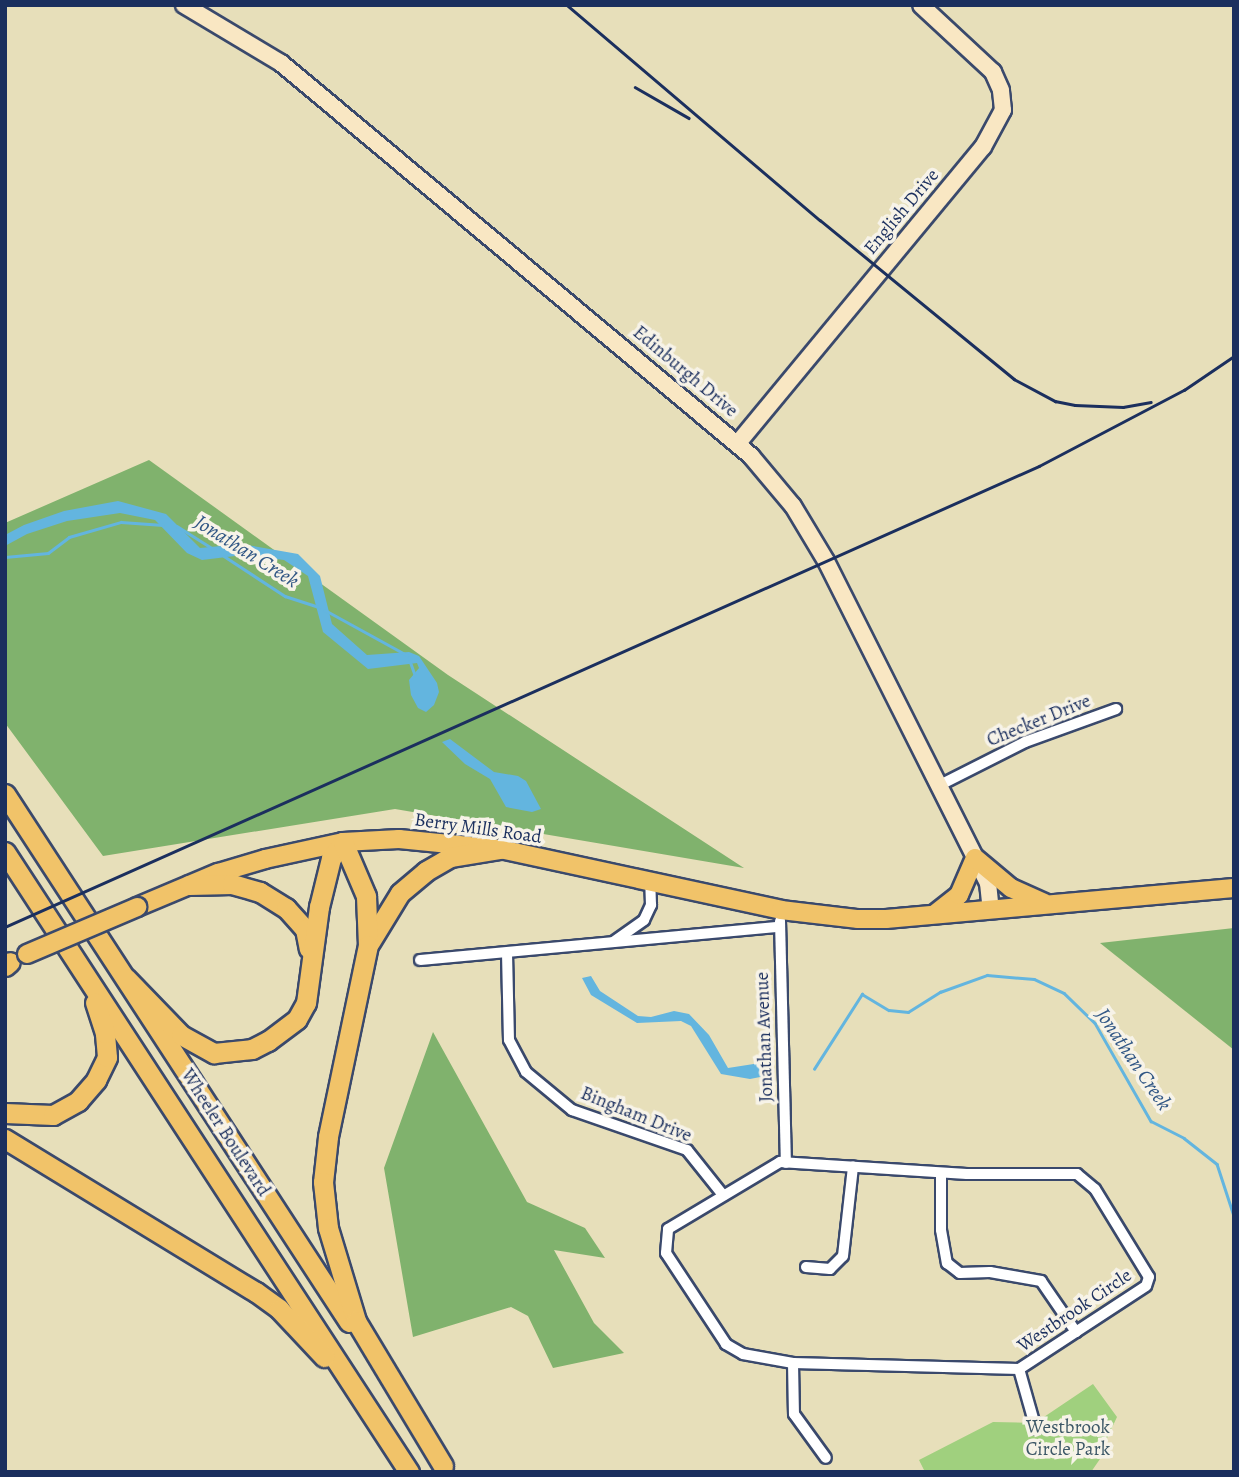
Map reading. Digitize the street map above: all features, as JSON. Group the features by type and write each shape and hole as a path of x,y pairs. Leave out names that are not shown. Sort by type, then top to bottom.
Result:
{"highway":[{"name":"Wheeler Boulevard","path":"5,794 446,1469"},
{"path":"126,978 181,1035 214,1053 252,1049 268,1041 297,1018 306,1003 311,956 331,858 343,842"},
{"path":"343,842 366,896 368,946 328,1137 323,1182 328,1228 356,1321 446,1469"},
{"path":"368,946 400,893 426,871 450,857 499,849"},
{"name":"Wheeler Boulevard","path":"5,852 409,1472"},
{"path":"189,885 232,884 260,892 286,908 305,929 311,956"},
{"path":"5,1113 53,1115 78,1101 96,1080 107,1057 105,1033 84,972"},
{"path":"5,1139 256,1292 279,1309 359,1394"}],"main road":[{"name":"Berry Mills Road","path":"12,962 189,885 265,859 343,842 399,839 499,849 650,882 780,918 886,919 1234,888"},
{"path":"931,915 959,895 975,858 1011,888 1047,904"}],"street":[{"name":"Edinburgh Drive","path":"184,5 281,63 738,443 793,506 812,536 988,883 991,910"},
{"name":"English Drive","path":"738,443 983,146 1003,110 1001,90 993,72 921,5"},
{"name":"Checker Drive","path":"939,786 1025,742 1116,709"},
{"path":"610,944 644,920 651,905 650,882"},
{"path":"420,960 610,944 780,918"},
{"name":"Jonathan Avenue","path":"780,918 786,1163"},
{"name":"Bingham Drive","path":"507,953 509,1040 526,1072 572,1110 687,1150 723,1195"},
{"name":"Westbrook Circle","path":"780,1162 786,1163 941,1173 1077,1174 1095,1189 1149,1277 1146,1286 1020,1369 793,1363 743,1354 726,1344 666,1253 668,1229 780,1162"},
{"path":"806,1267 830,1269 843,1256 853,1167"},
{"path":"941,1173 944,1194 941,1230 947,1263 960,1273 990,1272 1041,1281 1076,1332"},
{"path":"793,1363 794,1414 826,1458"},
{"path":"1020,1369 1036,1429"}],"green space":[{"path":"149,460 448,675 744,868 395,809 103,856 5,723 5,523"},
{"path":"1234,928 1234,1050 1100,943"},
{"path":"433,1032 527,1202 585,1228 605,1258 554,1250 594,1323 624,1353 553,1368 528,1316 511,1307 413,1337 384,1168"},
{"name":"Westbrook Circle Park","path":"1093,1384 1117,1417 1100,1453 1100,1459 1091,1472 925,1472 919,1460 993,1422 1035,1423"}],"water":[{"path":"118,501 166,514 200,548 242,544 298,554 320,576 332,624 367,655 409,652 419,656 437,683 439,692 434,705 426,712 418,708 411,695 409,680 419,668 417,663 368,669 323,632 308,576 284,560 243,555 202,560 187,553 155,520 120,513 67,521 27,534 5,546 5,535 24,525 64,511"},
{"path":"450,739 494,772 518,776 526,781 541,809 532,812 506,807 490,779 465,764 442,742"},
{"path":"591,976 600,991 638,1016 651,1017 674,1011 689,1014 709,1035 728,1068 760,1063 771,1067 771,1075 750,1079 721,1074 691,1026 681,1021 637,1023 591,995 582,978"}],"waterway":[{"name":"Jonathan Creek","path":"5,557 48,553 69,537 121,522 163,525"},
{"name":"Jonathan Creek","path":"177,526 215,550"},
{"name":"Jonathan Creek","path":"224,556 285,596 319,607"},
{"name":"Jonathan Creek","path":"325,610 407,655"},
{"name":"Jonathan Creek","path":"410,661 415,675"},
{"name":"Jonathan Creek","path":"814,1069 862,994 889,1010 908,1012 940,992 987,975 1034,979 1064,993 1095,1023 1151,1121 1184,1138 1217,1164 1234,1216"}],"railway":[{"path":"567,5 820,220 1014,379 1055,401 1075,405 1123,407 1151,402"},
{"path":"635,87 689,118"},
{"path":"5,927 1039,466 1184,390 1234,356"}]}
